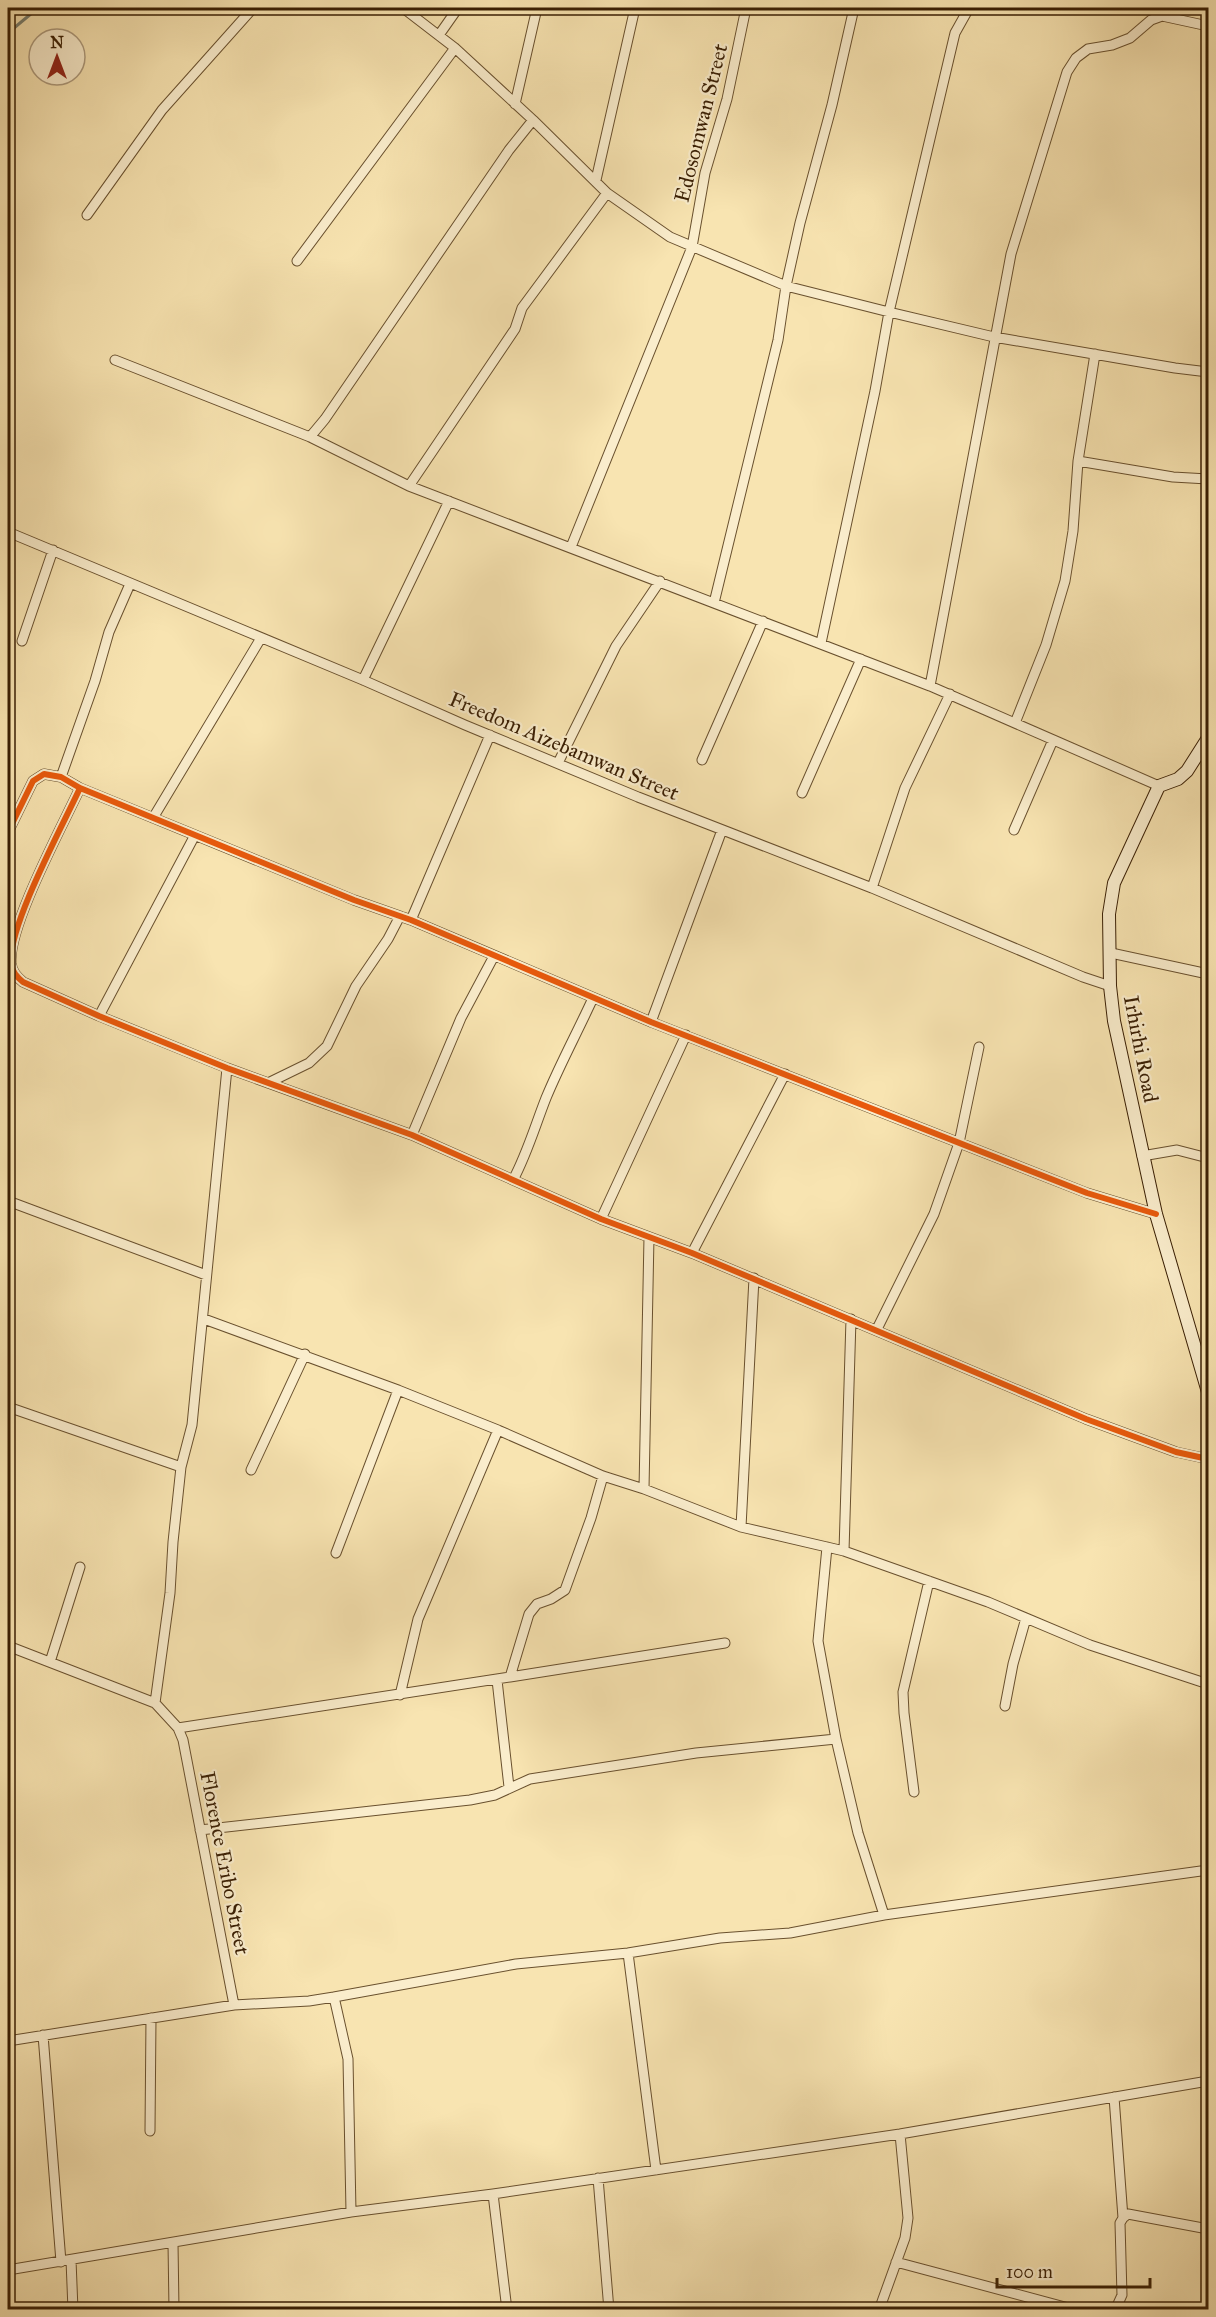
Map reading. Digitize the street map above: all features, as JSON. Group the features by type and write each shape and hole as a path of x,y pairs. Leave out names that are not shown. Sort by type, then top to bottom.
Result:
{"street":[{"path":"87,215 162,110 253,8"},
{"path":"403,8 455,48 596,180 607,193 670,237 692,247 786,286 889,312 994,337 1209,372"},
{"path":"439,35 458,8"},
{"path":"515,104 537,8"},
{"path":"596,180 635,8"},
{"name":"Edosomwan Street","path":"571,547 692,247 705,173 727,99 746,8"},
{"path":"714,603 778,340 786,286 800,223 832,105 854,8"},
{"path":"821,643 870,414 889,312 955,33 969,8"},
{"path":"930,686 947,606 966,488 1011,254 1067,72 1076,58 1088,49 1112,45 1130,38 1151,21 1162,16 1209,26"},
{"path":"297,261 455,48"},
{"path":"310,437 325,419 509,150 533,120"},
{"path":"409,486 515,329 522,308 607,193"},
{"path":"1015,723 1046,645 1065,580 1073,531 1078,462 1095,354"},
{"path":"115,360 310,437 409,486 950,694 1159,786 1178,779 1187,771 1209,738"},
{"path":"1078,462 1173,477 1209,479"},
{"path":"363,680 449,501"},
{"name":"Freedom Aizebamwan Street","path":"8,532 638,797 872,888 1083,977 1110,986"},
{"path":"22,641 52,550"},
{"path":"558,763 616,646 660,581"},
{"path":"61,777 96,681 109,632 130,584"},
{"path":"702,760 764,621"},
{"path":"153,818 261,638"},
{"path":"802,793 861,659"},
{"path":"872,888 905,788 950,694"},
{"path":"411,920 490,735"},
{"path":"1014,830 1053,740"},
{"path":"8,832 33,781 44,774 61,777 80,788 354,900 411,920 651,1022 1087,1193 1156,1214"},
{"name":"Irhirhi Road","path":"1159,786 1114,883 1109,914 1110,986 1114,1021 1156,1214 1206,1370 1209,1392"},
{"path":"80,788 18,926 11,964 16,977 23,982 99,1016 227,1068 412,1135 601,1219 754,1278 1086,1419 1176,1452 1209,1459"},
{"path":"651,1022 722,830"},
{"path":"99,1016 195,835"},
{"path":"268,1083 309,1063 327,1046 356,986 388,939 400,916"},
{"path":"1111,953 1209,974"},
{"path":"412,1135 461,1018 494,956"},
{"path":"513,1180 524,1158 547,1096 593,998"},
{"path":"601,1219 686,1035"},
{"path":"877,1329 934,1214 959,1143 979,1047"},
{"path":"155,1703 170,1593 181,1467 192,1425 227,1068"},
{"path":"692,1253 785,1074"},
{"path":"1142,1156 1177,1150 1209,1158"},
{"path":"8,1201 206,1275"},
{"path":"644,1490 649,1236"},
{"path":"741,1527 754,1278"},
{"path":"204,1318 398,1390 603,1476 741,1527 844,1551 1026,1618 1090,1645 1209,1684"},
{"path":"844,1551 851,1318"},
{"path":"251,1470 305,1354"},
{"path":"336,1553 398,1390"},
{"path":"8,1407 181,1467"},
{"path":"400,1695 418,1619 498,1430"},
{"path":"510,1677 529,1614 537,1604 565,1590 603,1476"},
{"path":"826,1547 818,1641 836,1739 858,1833 884,1915"},
{"path":"50,1662 80,1568"},
{"path":"914,1792 903,1692 929,1581"},
{"path":"1005,1706 1013,1664 1026,1618"},
{"path":"8,1646 155,1703 178,1728 725,1643"},
{"path":"497,1680 509,1787"},
{"name":"Florence Eribo Street","path":"178,1728 183,1740 234,2005"},
{"path":"200,1830 470,1800 495,1794 530,1779 696,1753 836,1739"},
{"path":"8,2041 234,2005 309,2001 444,1975 516,1964 628,1953 720,1938 790,1933 884,1915 1209,1870"},
{"path":"628,1953 656,2170"},
{"path":"334,1997 348,2059 351,2212"},
{"path":"150,2131 151,2018"},
{"path":"43,2036 73,2310"},
{"path":"8,2270 351,2212 493,2194 900,2134 1209,2081"},
{"path":"1114,2097 1123,2218"},
{"path":"879,2310 905,2238 908,2218 900,2134"},
{"path":"598,2178 609,2310"},
{"path":"493,2194 507,2310"},
{"path":"1111,2310 1117,2306 1122,2295 1120,2223 1123,2218 1128,2214 1209,2229"},
{"path":"173,2243 174,2310"},
{"path":"896,2262 1076,2310"}],"waterway":[{"path":"8,33 38,8"}],"cycle path":[{"path":"8,832 33,781 44,774 61,777 80,788 354,900 411,920 651,1022 1087,1193 1156,1214"},
{"path":"80,788 38,876 18,925 12,946 11,963 15,974 23,982 99,1016 227,1068 412,1135 601,1219 692,1253 1086,1419 1176,1452 1208,1459"}]}
